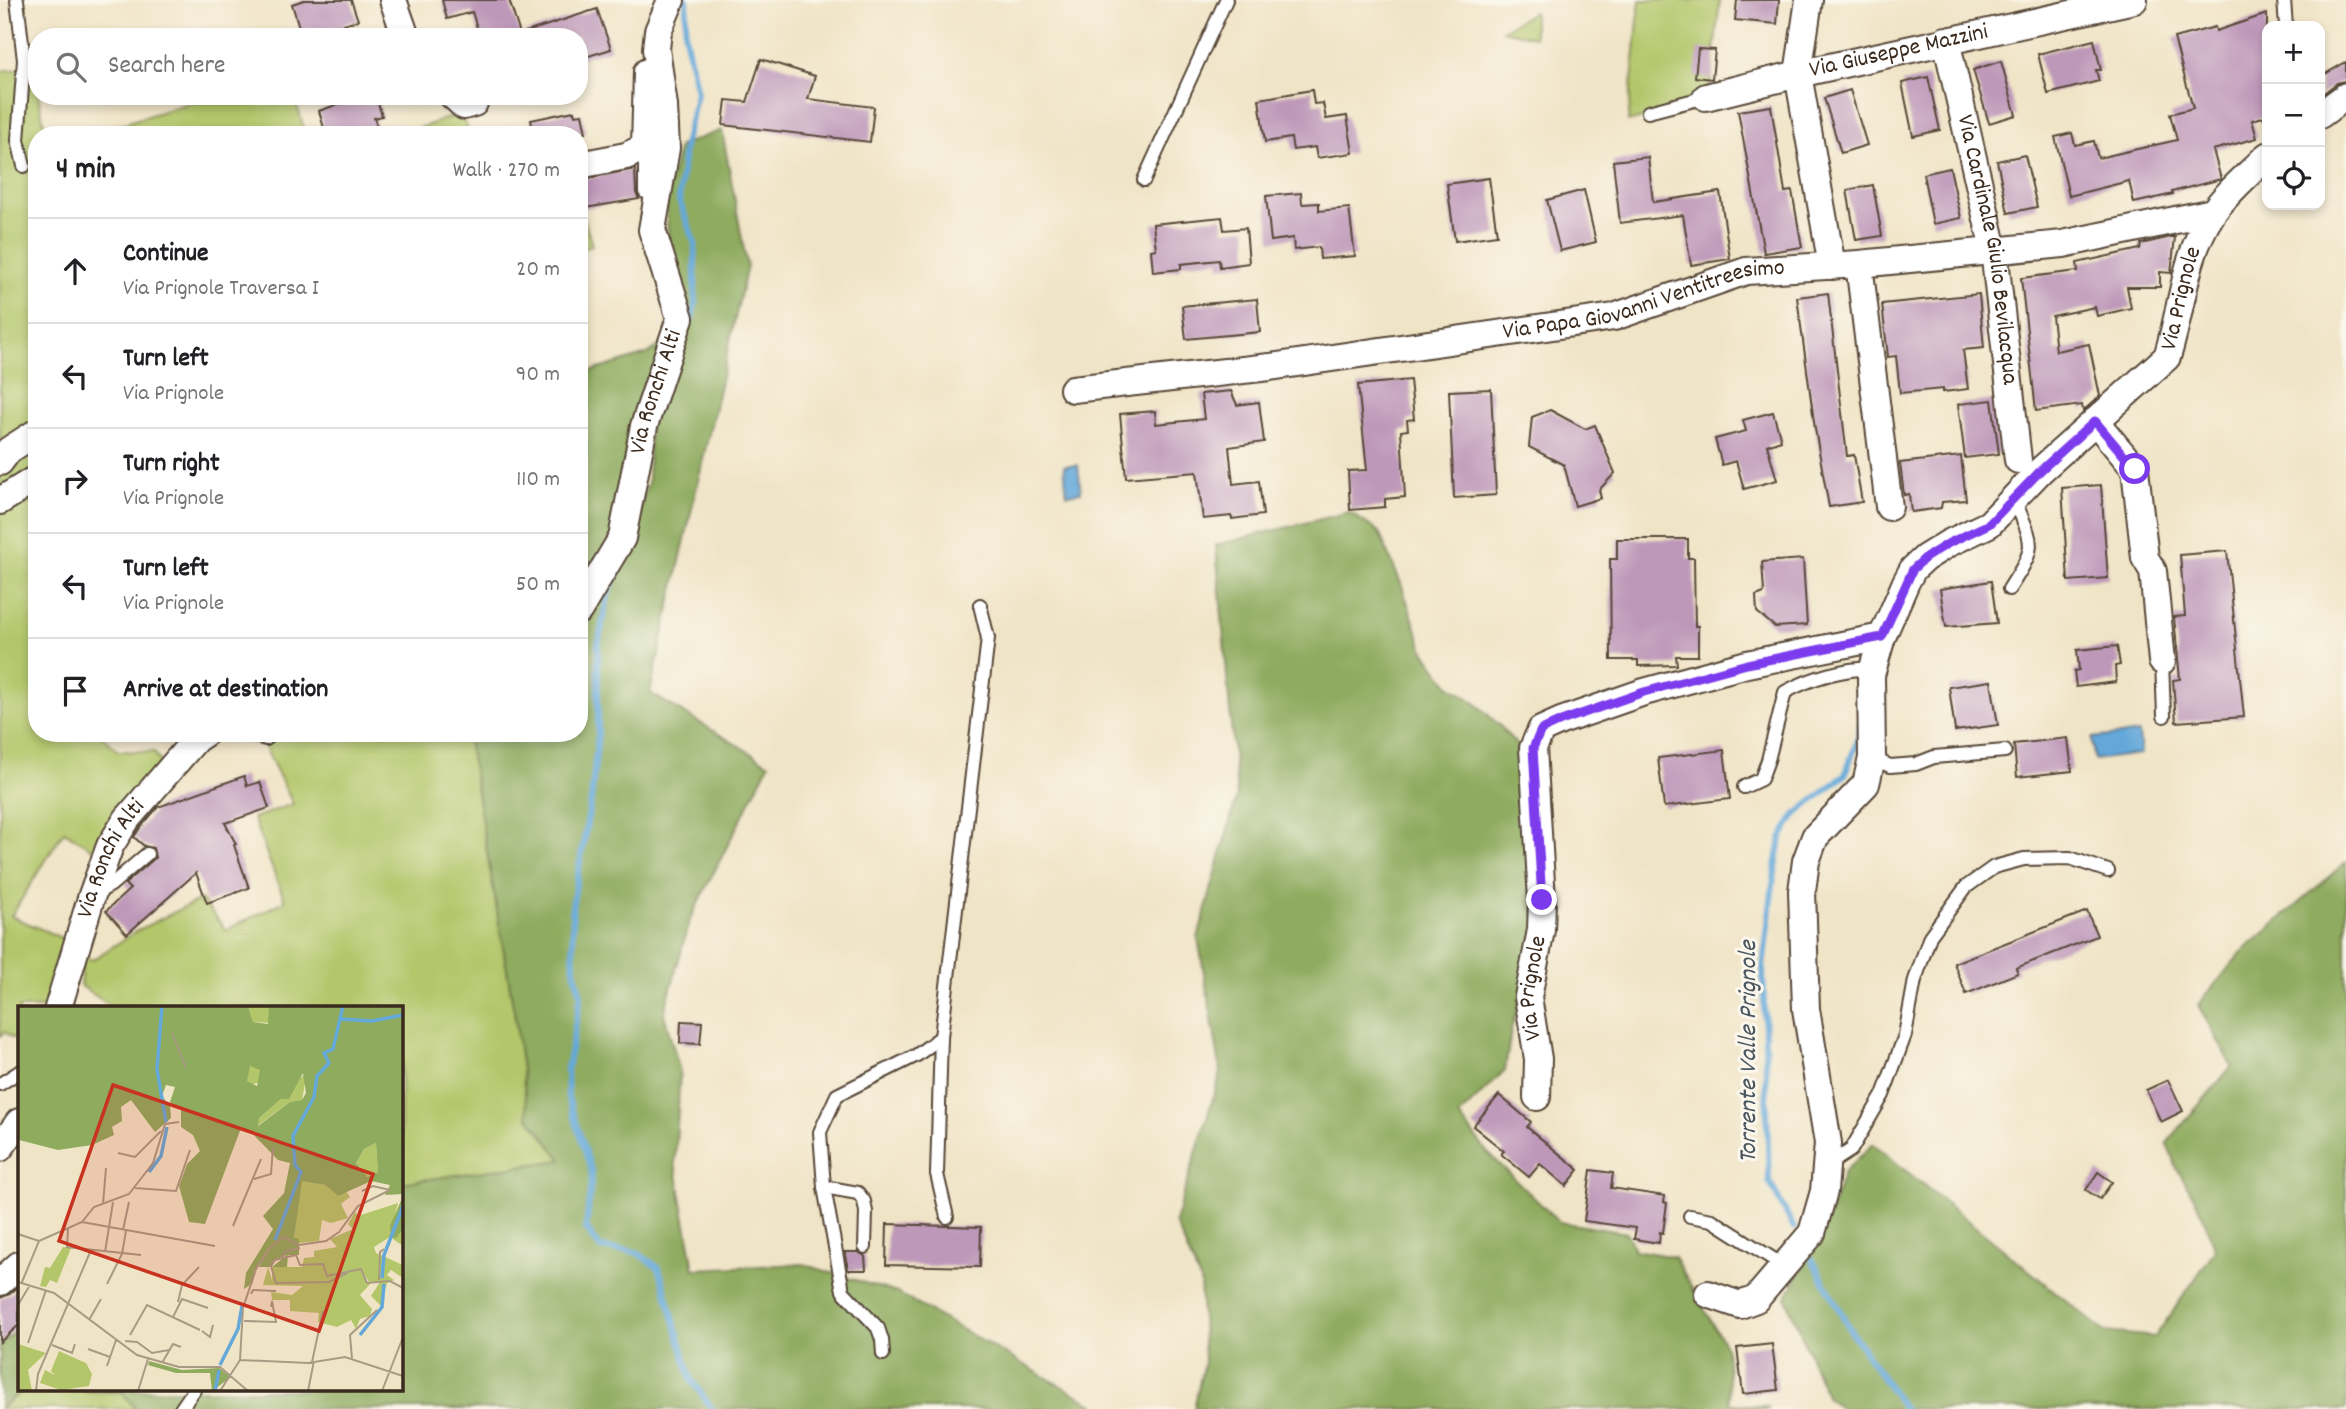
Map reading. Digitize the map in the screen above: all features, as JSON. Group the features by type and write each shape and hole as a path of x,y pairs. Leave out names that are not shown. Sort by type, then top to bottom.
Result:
{"street":[{"path":"393,0 403,28"},
{"name":"Via Ronchi Alti","path":"588,595 622,538 644,426 680,318 652,230 666,148 664,106 656,49 658,31 671,0"},
{"path":"1809,0 1798,74 1832,266"},
{"name":"Via Giuseppe Mazzini","path":"1706,97 1946,40 2064,7 2134,0"},
{"name":"Via Cardinale Giulio Bevilacqua","path":"1946,40 1994,250 2018,460"},
{"path":"588,163 626,156 645,147 647,64 656,49"},
{"path":"2325,111 2346,96"},
{"path":"2213,212 2262,161"},
{"name":"Via Papa Giovanni Ventitreesimo","path":"1073,389 1270,368 1614,317 1746,271 1859,264 2063,244 2213,212"},
{"name":"Via Prignole","path":"1708,1294 1740,1305 1756,1299 1812,1233 1824,1191 1828,1143 1806,1009 1802,891 1806,860 1815,837 1866,784 1872,758 1871,675 1882,637 1913,569 1949,543 1989,524 2041,470 2154,372 2167,357 2174,337 2179,304 2201,234 2213,212"},
{"path":"1859,264 1889,507"},
{"path":"2095,421 2123,443 2135,469 2145,558 2153,571 2162,661"},
{"path":"0,461 9,450 28,438"},
{"path":"0,500 28,483"},
{"name":"Via Prignole","path":"1537,1097 1538,1059 1528,997 1541,930 1542,900 1533,748 1541,730 1644,692 1747,664 1882,637"},
{"name":"Via Ronchi Alti","path":"59,1006 88,893 110,846 127,819 193,742"},
{"path":"0,1148 18,1123"},
{"path":"0,1282 18,1266"}],"lane":[{"path":"17,0 24,60 18,140 24,166"},
{"path":"1144,180 1226,0"},
{"path":"2284,0 2286,21"},
{"path":"1648,112 1706,97"},
{"path":"645,147 645,192"},
{"path":"2009,589 2025,565 2031,546 2029,532 2014,499"},
{"path":"947,1217 937,1174 941,1037 988,638 980,605"},
{"path":"2162,661 2164,716"},
{"path":"1744,787 1761,779 1785,692 1809,680 1834,673 1873,668"},
{"path":"1872,758 1890,765 1916,764 1934,757 2005,751"},
{"path":"88,893 111,885 147,854"},
{"path":"1827,1166 1851,1150 1882,1095 1905,1035 1915,980 1930,936 1966,887 1994,867 2024,859 2070,858 2108,871"},
{"path":"883,1354 878,1328 843,1291 824,1187 820,1132 837,1095 917,1055 941,1037"},
{"path":"0,1084 18,1073"},
{"path":"824,1187 858,1193 864,1201 865,1247"},
{"path":"1690,1216 1712,1220 1784,1266"},
{"path":"181,1409 193,1392"}],"green space":[{"path":"1640,0 1720,0 1711,80 1705,101 1628,122"},
{"path":"1534,12 1534,37 1502,30"},
{"path":"28,68 28,105 40,105 44,126 28,126 28,431 0,451 0,71"},
{"path":"183,105 297,105 303,126 115,126"},
{"path":"460,114 466,126 425,126"},
{"path":"722,130 747,266 650,693 769,764 690,919 664,1014 680,1071 675,1163 694,1269 803,1264 897,1293 1102,1409 136,1409 122,1392 402,1392 402,1183 562,1160 528,1116 515,1017 469,742 588,742 588,604 617,554 610,591 634,531 648,483 650,424 675,359 666,199 679,146"},
{"path":"664,343 620,538 588,589 588,372 647,354"},
{"path":"28,445 28,478 0,496 0,469"},
{"path":"28,491 28,742 108,742 118,751 154,752 165,769 99,853 64,831 11,916 64,939 50,1006 18,1006 18,1041 4,1032 0,1036 0,509"},
{"path":"1349,512 1379,532 1400,581 1424,651 1448,684 1474,702 1520,749 1537,922 1527,974 1511,1030 1505,1070 1459,1116 1488,1153 1559,1222 1627,1233 1634,1250 1674,1257 1726,1347 1730,1404 1767,1406 1769,1409 1194,1409 1204,1361 1200,1280 1175,1222 1221,1072 1198,938 1237,795 1216,545"},
{"path":"262,742 469,742 515,1017 528,1116 562,1160 402,1183 402,1006 110,1006 80,985 83,955 92,960 138,930 201,899 226,930 285,901 253,818 293,804"},
{"path":"2346,862 2346,1409 1842,1409 1827,1398 1786,1298 1827,1222 1844,1172 1873,1144 2105,1332 2155,1337 2215,1250 2200,1208 2176,1167 2167,1143 2232,1066 2198,1005 2241,953"},
{"path":"18,1329 18,1392 20,1392 0,1407 0,1345"},
{"path":"21,1392 122,1392 136,1409 0,1409"}],"water":[{"path":"1078,465 1081,492 1067,494 1064,466"},
{"path":"2139,733 2141,754 2094,760 2092,738"}],"building":[{"path":"304,0 351,0 358,20 344,24 345,28 299,28 292,4"},
{"path":"442,0 509,0 518,28 477,28 472,12 447,19"},
{"path":"1737,0 1779,0 1777,24 1735,20"},
{"path":"597,9 611,49 588,56 588,28 538,28"},
{"path":"2267,14 2267,21 2262,21 2262,117 2252,120 2257,138 2213,150 2221,179 2134,203 2129,181 2069,196 2055,137 2072,133 2075,145 2094,141 2098,158 2177,140 2170,114 2193,108 2174,38 2215,27 2216,31"},
{"path":"2094,40 2101,70 2096,70 2099,81 2048,94 2038,54"},
{"path":"1698,49 1715,50 1712,79 1695,77"},
{"path":"761,59 815,76 808,99 874,107 870,142 723,125 726,100 747,102"},
{"path":"2001,61 2016,115 1989,123 1973,70"},
{"path":"2346,62 2346,81 2337,83 2325,92 2325,74"},
{"path":"1928,77 1940,130 1913,136 1902,83"},
{"path":"1312,90 1314,104 1323,103 1326,119 1347,116 1353,153 1317,158 1315,147 1293,150 1291,138 1265,142 1259,99"},
{"path":"1850,90 1867,145 1841,153 1824,98"},
{"path":"336,105 379,105 382,116 374,118 377,126 323,126 319,111"},
{"path":"1771,106 1785,192 1792,191 1802,247 1764,253 1738,111"},
{"path":"574,111 575,115 582,114 585,126 532,126 531,120"},
{"path":"2025,155 2037,207 2008,213 1997,161"},
{"path":"1648,157 1653,202 1720,192 1730,259 1691,265 1683,215 1620,223 1613,161"},
{"path":"1950,168 1961,218 1933,224 1923,174"},
{"path":"635,169 636,193 639,199 588,208 588,178"},
{"path":"1489,178 1497,235 1455,241 1447,184"},
{"path":"1873,185 1882,236 1856,240 1847,190"},
{"path":"1584,190 1596,242 1560,251 1547,200"},
{"path":"1301,193 1302,204 1319,203 1319,211 1349,208 1355,256 1320,259 1319,247 1294,250 1293,238 1271,241 1266,196"},
{"path":"1222,217 1224,230 1246,228 1249,263 1220,267 1219,260 1181,264 1181,269 1153,272 1151,250 1156,249 1153,224"},
{"path":"2175,237 2171,273 2160,272 2160,287 2127,287 2131,308 2097,316 2095,307 2052,316 2056,351 2089,344 2100,396 2083,411 2082,405 2036,411 2021,278 2078,271 2077,263 2140,249 2141,244"},
{"path":"1828,293 1847,456 1854,455 1862,502 1829,507 1797,297"},
{"path":"1979,294 1984,348 1963,350 1968,389 1900,393 1896,356 1888,357 1882,304"},
{"path":"1257,299 1260,332 1186,339 1182,306"},
{"path":"1410,380 1414,419 1407,420 1408,430 1401,431 1405,497 1385,499 1385,507 1350,510 1348,471 1367,470 1358,385"},
{"path":"1491,389 1496,495 1454,498 1449,391"},
{"path":"1231,391 1237,405 1259,402 1264,442 1229,447 1233,484 1259,481 1263,515 1203,519 1197,472 1126,478 1120,414 1155,411 1156,424 1204,419 1201,394"},
{"path":"1992,400 1999,454 1965,458 1958,404"},
{"path":"1550,410 1585,429 1595,425 1615,473 1599,490 1601,498 1575,506 1564,465 1529,447 1532,417"},
{"path":"1773,412 1781,440 1767,445 1777,480 1744,489 1736,461 1722,465 1715,439 1746,431 1743,420"},
{"path":"1961,456 1966,500 1942,502 1941,508 1911,512 1909,494 1904,495 1900,463"},
{"path":"2101,485 2108,578 2068,581 2062,488"},
{"path":"1617,539 1688,539 1688,558 1694,558 1698,656 1676,656 1677,665 1638,666 1638,660 1611,660 1610,559 1617,559"},
{"path":"2227,551 2244,717 2176,722 2173,680 2180,679 2174,617 2185,616 2180,555"},
{"path":"1803,559 1807,625 1775,627 1757,612 1756,596 1764,593 1762,562"},
{"path":"1991,581 1997,623 1946,627 1940,589"},
{"path":"2117,646 2120,665 2115,666 2116,682 2076,687 2074,671 2079,670 2077,650"},
{"path":"1991,681 1998,725 1955,731 1949,687"},
{"path":"2068,738 2072,771 2017,777 2014,744"},
{"path":"1724,750 1730,799 1664,807 1658,758"},
{"path":"244,776 247,786 260,782 269,808 225,823 236,844 234,845 249,888 207,903 196,873 127,934 106,911 130,889 125,884 155,858 153,848 144,846 134,837 140,828 158,807"},
{"path":"2087,911 2097,936 2016,968 2018,973 1966,994 1954,963"},
{"path":"681,1021 702,1022 700,1044 680,1043"},
{"path":"2168,1080 2183,1111 2161,1122 2146,1090"},
{"path":"1499,1095 1531,1122 1527,1127 1579,1170 1566,1186 1540,1164 1529,1177 1501,1154 1504,1151 1473,1126"},
{"path":"1591,1170 1613,1173 1611,1188 1665,1196 1664,1202 1667,1203 1659,1243 1634,1239 1636,1228 1584,1221"},
{"path":"2098,1172 2112,1182 2100,1199 2086,1190"},
{"path":"887,1224 981,1227 980,1267 886,1265"},
{"path":"845,1252 858,1252 865,1256 866,1270 848,1270"},
{"path":"18,1287 18,1326 0,1342 0,1298"},
{"path":"1772,1344 1778,1390 1743,1394 1737,1348"}],"waterway":[{"path":"687,0 685,35 697,93 684,146 679,200 695,244 695,305 691,321"},
{"path":"620,565 608,595 598,645 598,734 591,800 572,907 574,970 581,995 567,1069 568,1098 592,1173 586,1228 600,1248 636,1252 659,1268 691,1379 712,1409"},
{"name":"Torrente Valle Prignole","path":"1794,1228 1769,1181 1763,968 1772,891 1781,838 1795,815 1845,775 1860,725"},
{"name":"Torrente Valle Prignole","path":"1812,1259 1852,1333 1904,1409"}],"route":[{"path":"1542,900 1533,748 1541,730 1644,692 1747,664 1882,637 1913,569 1949,543 1989,524 2041,470 2095,421 2135,469"}]}
